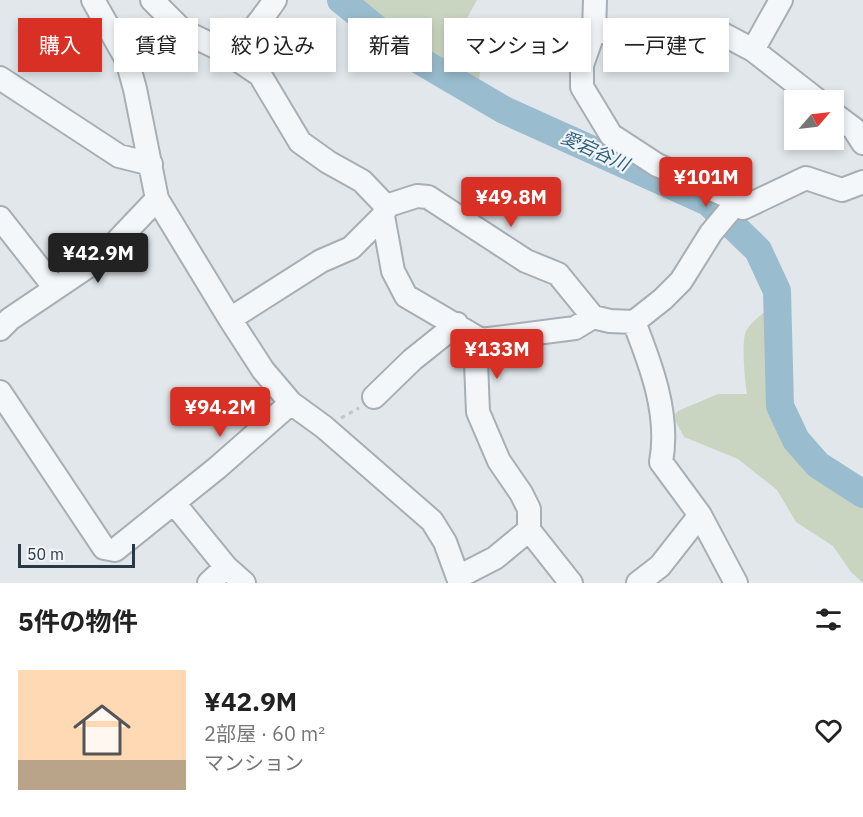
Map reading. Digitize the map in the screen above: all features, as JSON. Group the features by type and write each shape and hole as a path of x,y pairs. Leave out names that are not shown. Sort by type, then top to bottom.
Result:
{"street":[{"path":"93,0 127,60 157,199 262,370 291,403 324,427 432,521 445,542 459,580 495,558 529,530"},
{"path":"152,0 183,31 210,44"},
{"path":"262,18 275,0"},
{"path":"595,0 594,32 582,65 582,87 611,135 657,165 743,208 806,178 842,190 863,182"},
{"path":"753,50 781,0"},
{"path":"594,32 643,35 719,32 753,50 804,90"},
{"path":"256,72 260,75 300,142 362,181 384,211 393,271 406,296 481,340 575,328 593,317"},
{"path":"0,78 119,156 151,164"},
{"path":"844,122 854,129 863,143"},
{"path":"230,320 321,261 351,248 384,211 417,196 428,197 526,261 558,274 593,317 610,321 634,322 681,281 711,233 734,204"},
{"path":"0,329 10,319 102,256 157,199"},
{"path":"1,220 55,288"},
{"path":"634,322 648,356 657,392 664,432 661,462 700,514 736,583"},
{"path":"374,397 412,360 457,324"},
{"path":"481,340 476,363 478,412 499,460 529,509 529,530 571,583"},
{"path":"0,392 104,548 115,550 291,403"},
{"path":"174,503 226,567 244,583"},
{"path":"638,583 660,566 700,514"},
{"path":"209,583 226,567"}],"path":[{"path":"324,427 370,402 374,397"}],"green space":[{"path":"354,0 477,0 467,18 444,18 444,60 432,53 432,18 372,18"},
{"path":"465,72 480,72 479,80"},
{"path":"775,304 784,306 789,313 781,341 788,374 784,384 789,414 777,424 778,430 863,502 863,583 851,572 833,546 796,522 777,490 738,459 684,437 673,416 678,411 718,394 747,394 744,372 746,331 755,320"}],"waterway":[{"name":"愛宕谷川","path":"341,0 405,52 504,110 708,202 758,250 777,291 780,406 796,440 818,465 863,494"}]}
